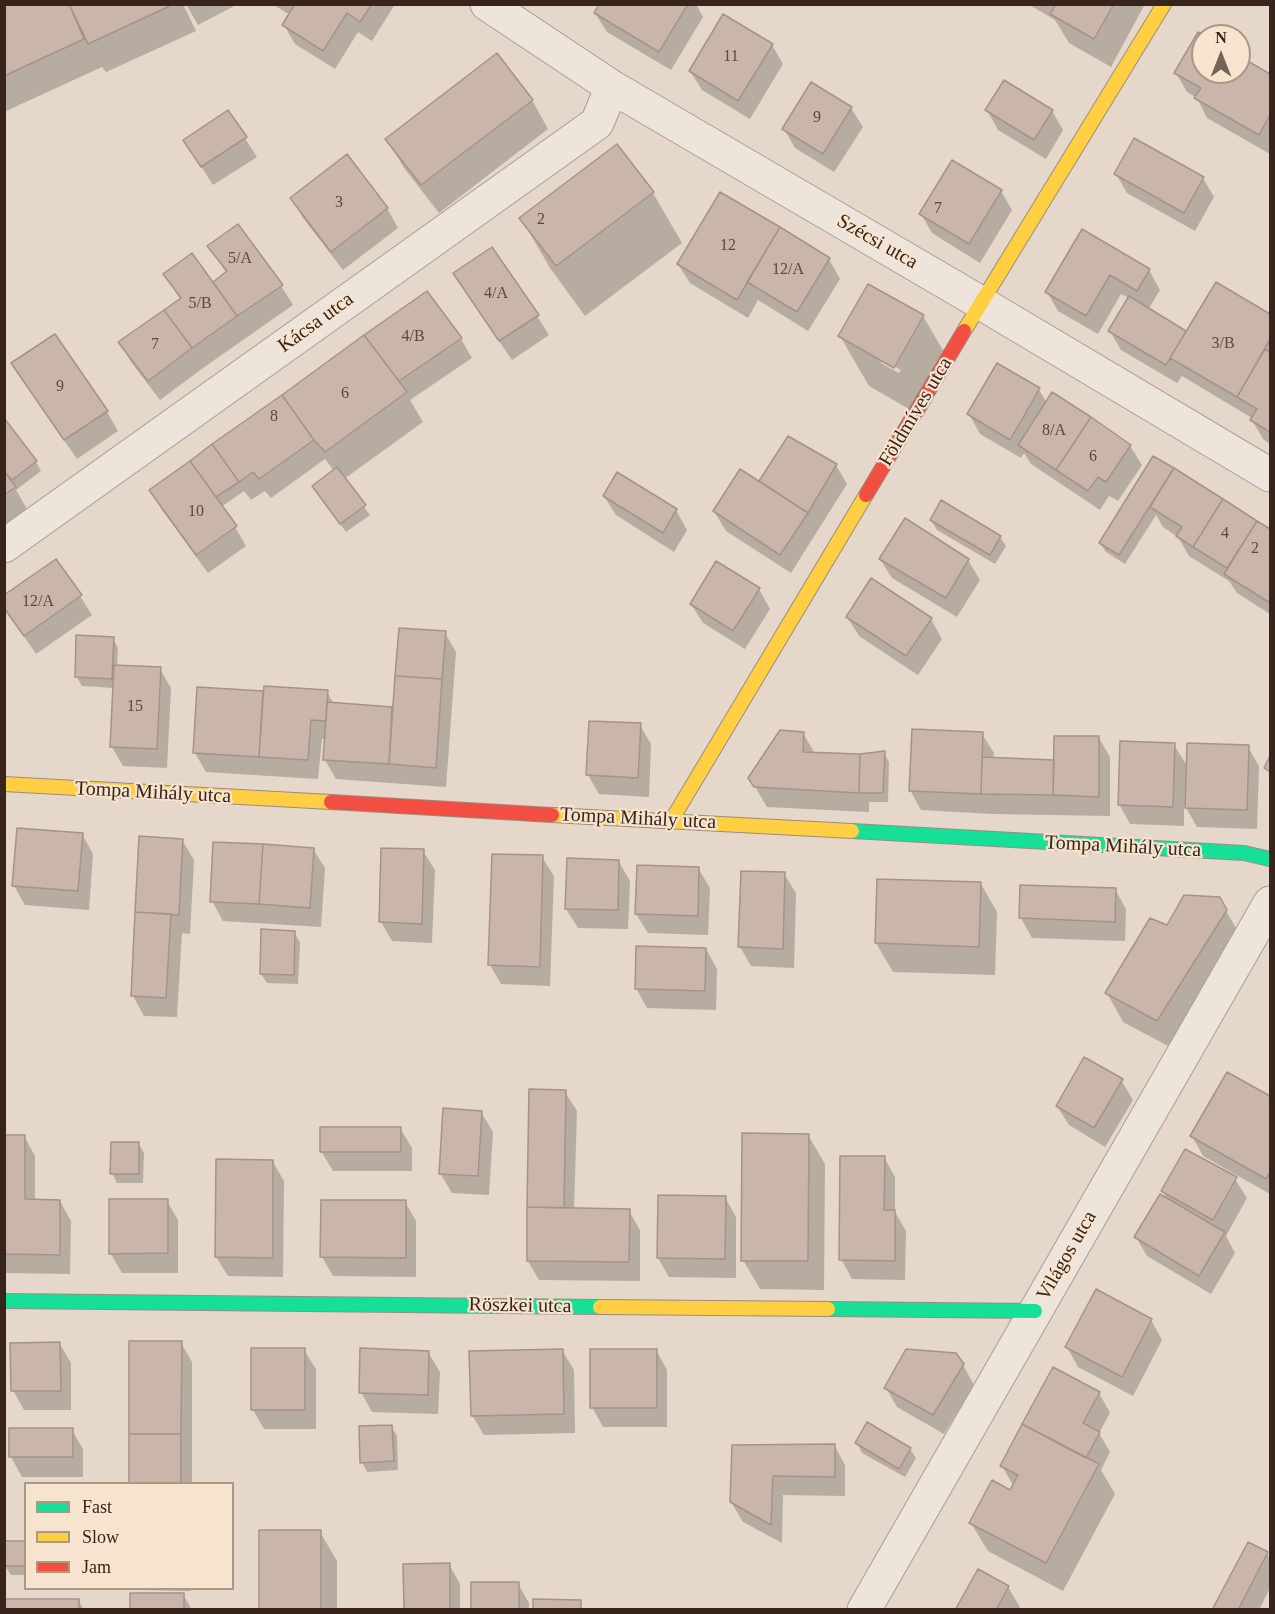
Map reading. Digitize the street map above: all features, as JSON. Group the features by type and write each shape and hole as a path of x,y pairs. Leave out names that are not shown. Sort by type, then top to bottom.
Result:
{"street":[{"name":"Szécsi utca","path":"487,4 612,87 1270,475"},
{"name":"Földmíves utca","path":"671,821 981,303 1164,4"},
{"name":"Kácsa utca","path":"4,546 597,123 612,87"},
{"name":"Tompa Mihály utca","path":"4,784 1244,853 1270,859"},
{"name":"Világos utca","path":"864,1610 1270,903"},
{"name":"Röszkei utca","path":"4,1301 1035,1311"}],"building":[{"path":"4,4 69,4 84,39 4,76"},
{"path":"69,4 174,4 88,44"},
{"path":"295,4 372,4 360,22 347,13 323,51 282,25"},
{"path":"599,4 688,4 659,52 594,13"},
{"path":"1056,4 1114,4 1094,39 1050,14"},
{"path":"723,14 773,44 738,101 689,71"},
{"path":"1191,44 1191,82 1174,73"},
{"path":"497,53 533,100 421,185 385,139"},
{"path":"1251,63 1270,74 1270,115 1259,135 1194,98 1201,88 1194,84 1251,84"},
{"path":"1004,80 1053,110 1034,140 985,110"},
{"path":"811,82 852,107 823,154 782,129"},
{"path":"228,110 247,137 201,167 183,140"},
{"path":"1134,138 1204,177 1184,213 1114,174"},
{"path":"617,144 654,192 556,266 519,218"},
{"path":"347,154 388,208 331,252 290,198"},
{"path":"952,160 1002,190 969,244 919,214"},
{"path":"720,192 780,227 737,300 677,264"},
{"path":"238,224 283,285 237,316 213,282 227,271 207,246"},
{"path":"780,227 830,258 797,312 747,282"},
{"path":"1082,229 1150,269 1137,291 1110,275 1086,316 1045,292"},
{"path":"492,247 539,315 499,341 453,273"},
{"path":"192,253 237,316 192,348 164,310 181,298 163,274"},
{"path":"1216,282 1270,314 1270,339 1237,397 1170,358"},
{"path":"868,284 924,315 894,368 838,336"},
{"path":"427,291 462,338 399,381 364,335"},
{"path":"1129,296 1186,331 1166,365 1108,331"},
{"path":"164,310 192,348 148,381 118,342"},
{"path":"55,334 108,411 64,440 11,363"},
{"path":"364,335 407,392 325,452 282,395"},
{"path":"1265,349 1270,353 1270,432 1250,420 1257,409 1237,397"},
{"path":"997,363 1040,388 1010,440 967,414"},
{"path":"1052,392 1091,417 1056,470 1018,445"},
{"path":"282,395 314,440 259,479 253,472 239,482 212,444"},
{"path":"1091,417 1131,445 1106,482 1098,477 1088,491 1056,470"},
{"path":"4,418 37,461 12,480 4,471"},
{"path":"788,436 837,464 808,513 759,481"},
{"path":"212,444 239,482 216,497 190,461"},
{"path":"1153,456 1174,468 1119,555 1099,543"},
{"path":"190,461 237,526 196,555 149,490"},
{"path":"337,467 366,505 340,524 312,486"},
{"path":"1174,468 1223,499 1193,547 1176,536 1182,527 1150,507"},
{"path":"740,469 808,513 780,555 713,511"},
{"path":"4,471 16,487 4,495"},
{"path":"617,472 677,509 663,533 603,496"},
{"path":"1223,499 1257,521 1227,568 1193,547"},
{"path":"941,500 1001,536 990,555 930,520"},
{"path":"905,518 969,559 946,598 879,559"},
{"path":"1257,521 1270,529 1270,603 1224,574"},
{"path":"56,559 82,595 24,636 4,608 4,595"},
{"path":"716,561 760,588 733,631 690,604"},
{"path":"871,578 932,618 906,656 846,617"},
{"path":"399,628 446,631 442,679 395,676"},
{"path":"76,635 114,637 112,679 75,677"},
{"path":"114,665 161,667 157,749 110,747"},
{"path":"395,676 442,679 436,768 389,764"},
{"path":"264,686 328,690 326,721 311,720 308,760 259,757"},
{"path":"197,687 263,691 259,757 193,753"},
{"path":"327,702 392,707 389,764 323,760"},
{"path":"589,721 641,723 638,778 586,775"},
{"path":"912,729 983,732 981,794 909,791"},
{"path":"780,730 804,732 803,752 860,754 859,793 754,787 748,778"},
{"path":"1054,736 1099,736 1099,797 1053,795"},
{"path":"1120,741 1175,743 1173,807 1118,805"},
{"path":"1187,743 1249,745 1247,810 1185,808"},
{"path":"885,751 883,793 859,793 860,754"},
{"path":"1270,756 1270,772 1264,768"},
{"path":"982,757 1054,760 1053,795 981,794"},
{"path":"17,828 83,833 78,891 12,886"},
{"path":"139,836 183,839 179,915 135,912"},
{"path":"213,842 263,844 259,904 210,902"},
{"path":"263,844 314,848 310,908 259,904"},
{"path":"381,848 424,849 422,924 379,922"},
{"path":"492,854 543,855 540,967 488,965"},
{"path":"567,858 619,860 618,910 565,909"},
{"path":"637,865 699,867 698,916 635,914"},
{"path":"741,871 785,872 783,949 738,947"},
{"path":"877,879 981,882 979,947 875,943"},
{"path":"1020,885 1116,888 1115,922 1019,918"},
{"path":"1184,895 1220,897 1227,910 1157,1021 1105,993 1150,918 1167,925"},
{"path":"135,912 171,914 166,998 131,996"},
{"path":"261,929 295,931 294,975 260,974"},
{"path":"636,946 706,948 705,991 635,989"},
{"path":"1084,1057 1123,1079 1094,1128 1056,1106"},
{"path":"1227,1072 1270,1096 1270,1172 1266,1179 1190,1136"},
{"path":"529,1089 566,1090 564,1208 527,1207"},
{"path":"443,1108 482,1111 478,1176 439,1174"},
{"path":"320,1127 401,1127 401,1152 320,1152"},
{"path":"742,1133 809,1134 808,1261 741,1261"},
{"path":"4,1135 25,1135 25,1199 60,1200 60,1255 4,1254"},
{"path":"111,1142 139,1142 139,1174 110,1174"},
{"path":"1185,1149 1237,1177 1213,1220 1161,1191"},
{"path":"840,1156 885,1156 884,1210 895,1210 895,1261 839,1260"},
{"path":"216,1159 273,1160 273,1258 215,1257"},
{"path":"1160,1194 1225,1232 1199,1276 1134,1237"},
{"path":"658,1195 726,1196 725,1259 657,1258"},
{"path":"109,1199 168,1199 168,1253 109,1254"},
{"path":"321,1200 406,1200 406,1258 320,1257"},
{"path":"527,1207 630,1209 629,1262 527,1261"},
{"path":"1096,1289 1152,1319 1122,1377 1065,1347"},
{"path":"129,1341 182,1341 181,1434 129,1434"},
{"path":"60,1342 61,1391 11,1391 10,1343"},
{"path":"251,1348 305,1348 305,1410 251,1410"},
{"path":"360,1348 429,1351 428,1395 359,1393"},
{"path":"563,1349 564,1414 471,1416 469,1351"},
{"path":"590,1349 657,1349 657,1408 590,1408"},
{"path":"906,1349 956,1353 964,1364 933,1415 884,1388"},
{"path":"1053,1367 1100,1392 1083,1423 1100,1432 1086,1458 1022,1424"},
{"path":"867,1422 911,1448 899,1469 855,1443"},
{"path":"1022,1424 1099,1464 1046,1563 969,1523 992,1480 1010,1490 1018,1475 1000,1466"},
{"path":"392,1425 394,1461 360,1463 359,1426"},
{"path":"9,1428 73,1428 73,1457 9,1457"},
{"path":"129,1434 181,1434 181,1482 129,1482"},
{"path":"835,1444 835,1477 773,1476 771,1525 730,1502 732,1445"},
{"path":"259,1530 321,1530 321,1610 259,1610"},
{"path":"4,1541 24,1541 24,1566 4,1566"},
{"path":"1248,1542 1268,1552 1238,1610 1212,1610"},
{"path":"450,1563 450,1610 404,1610 403,1564"},
{"path":"978,1569 1009,1586 996,1610 955,1610"},
{"path":"471,1582 519,1582 519,1610 471,1610"},
{"path":"130,1593 184,1593 184,1610 130,1610"},
{"path":"4,1599 79,1599 79,1610 4,1610"},
{"path":"533,1599 581,1600 581,1610 533,1610"}],"traffic: fast":[{"path":"852,831 1244,853 1270,859"},
{"path":"4,1301 600,1307"},
{"path":"828,1309 1035,1311"}],"traffic: slow":[{"path":"964,331 1164,4"},
{"path":"671,821 866,495"},
{"path":"4,784 331,802"},
{"path":"552,815 852,831"},
{"path":"600,1307 828,1309"}],"traffic: jam":[{"path":"866,495 964,331"},
{"path":"331,802 552,815"}]}
